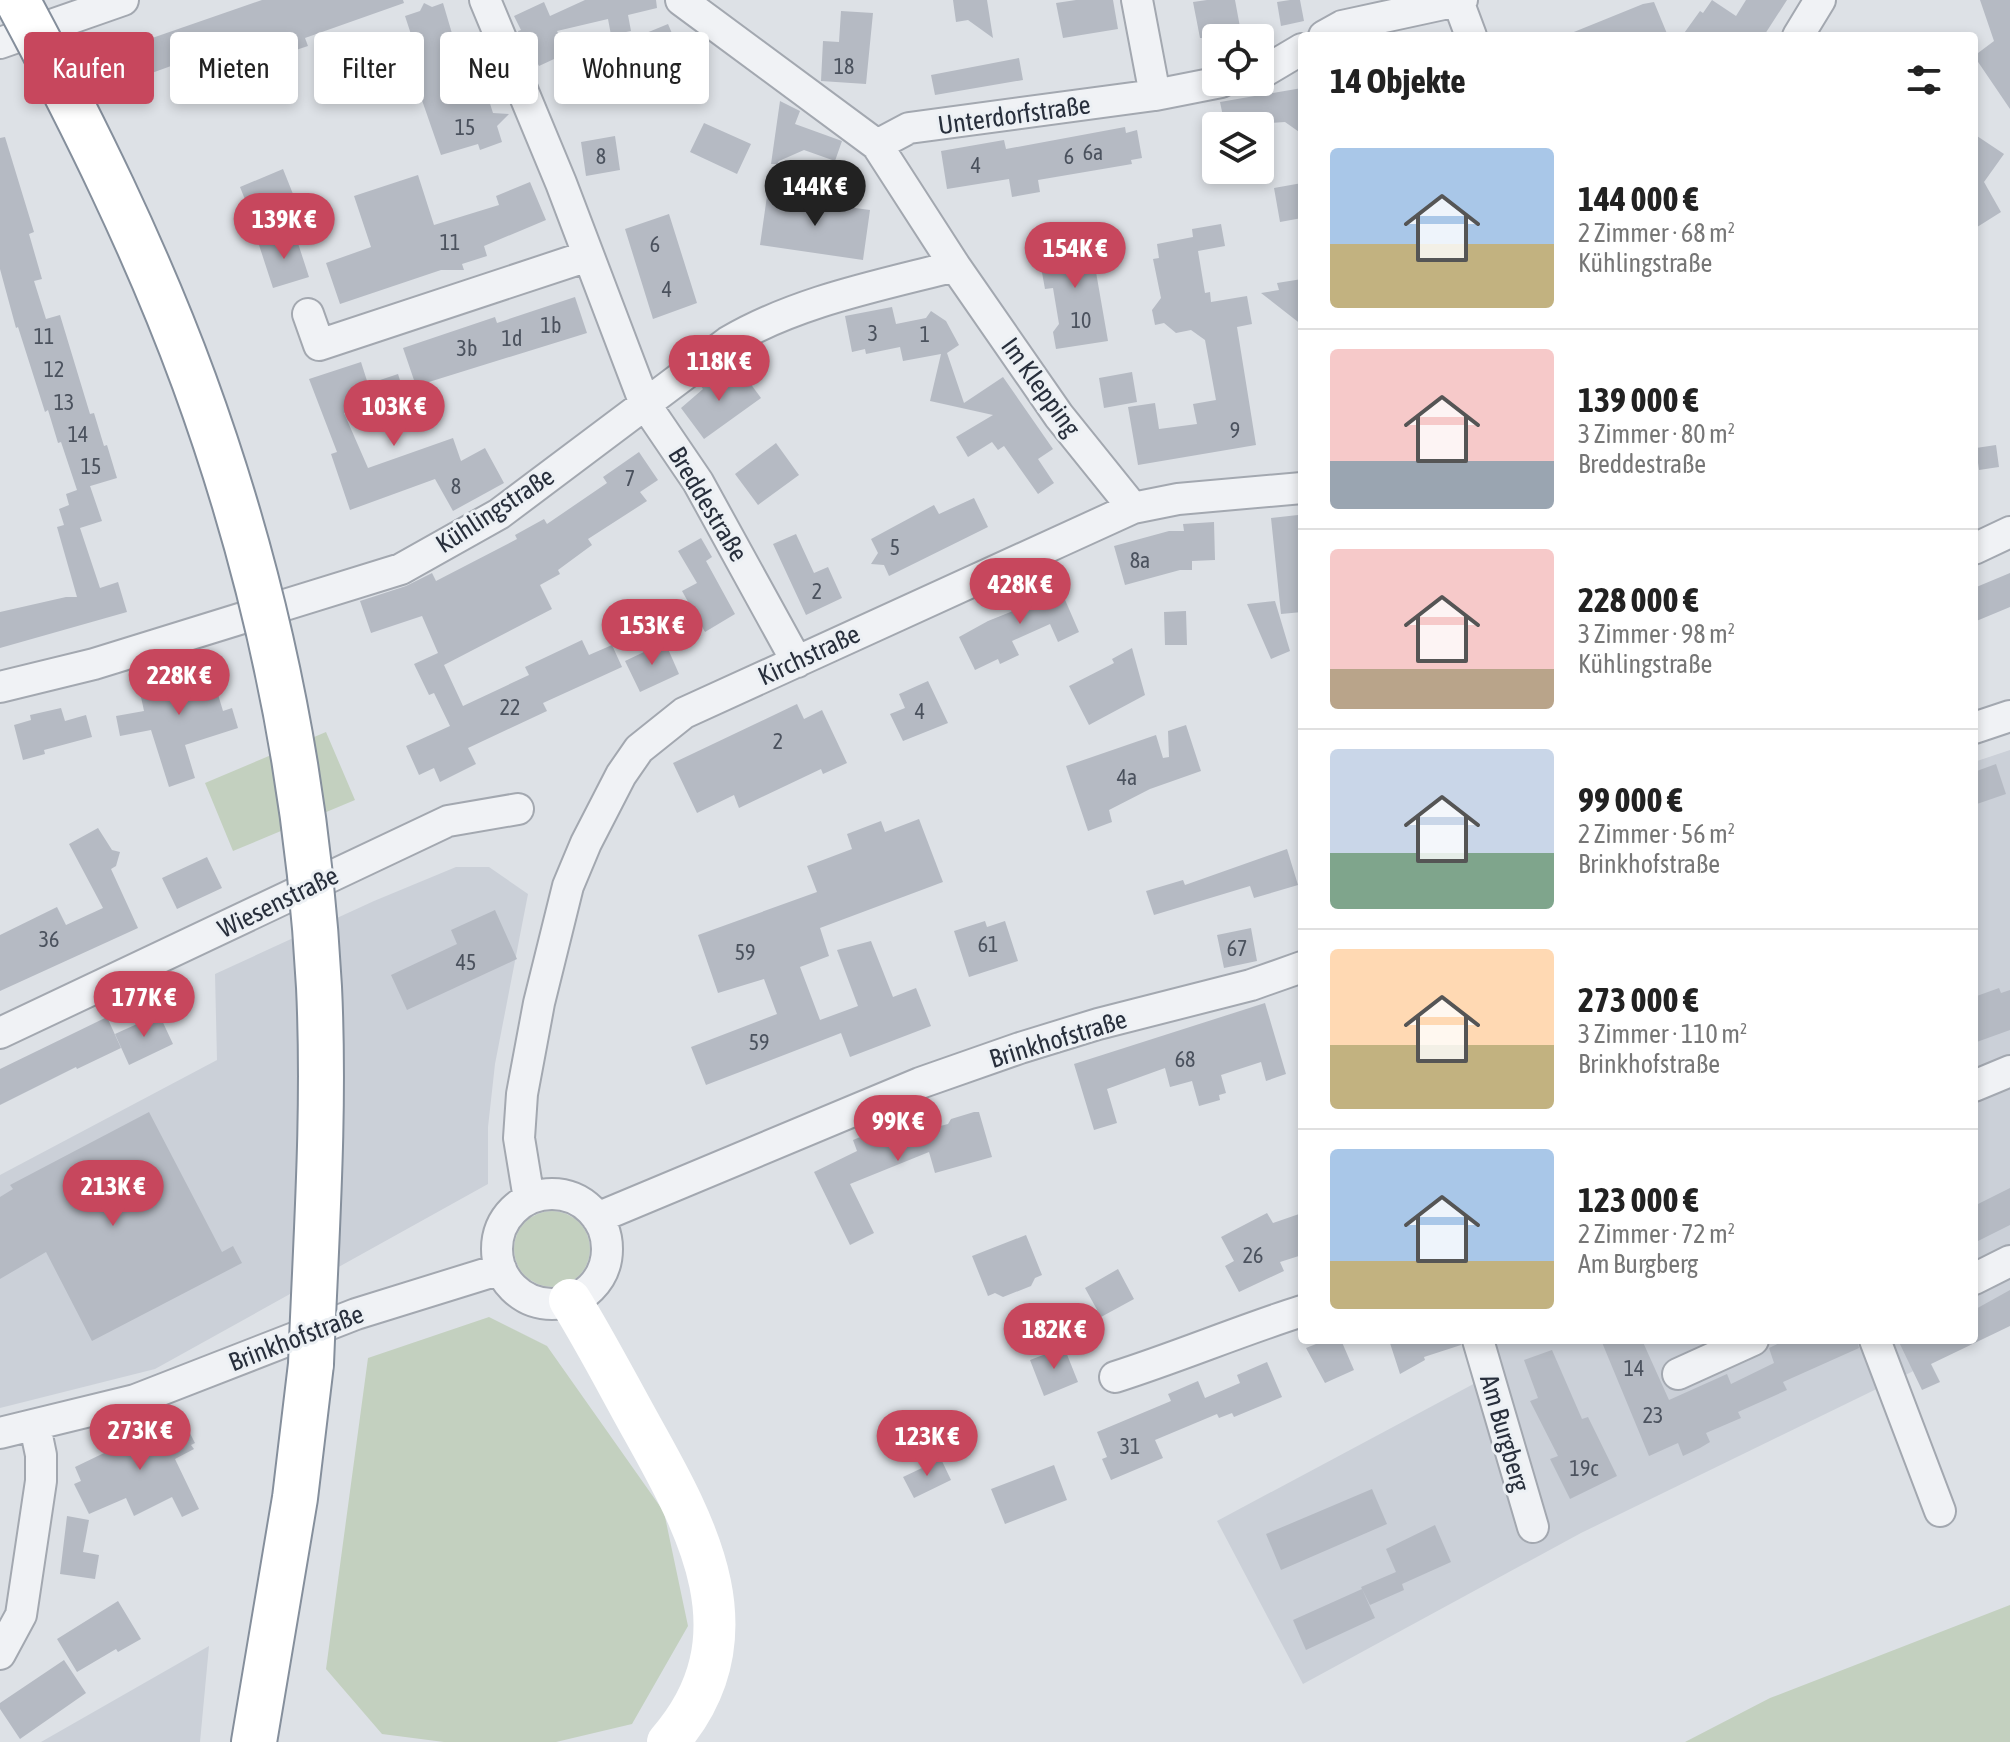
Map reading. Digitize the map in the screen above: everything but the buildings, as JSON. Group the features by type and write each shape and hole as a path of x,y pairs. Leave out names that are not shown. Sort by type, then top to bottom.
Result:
{"highway":[{"path":"17,0 106,175 193,380 226,475 261,599 285,705 300,798 319,983 322,1062 320,1215 305,1428 254,1742"}],"street":[{"path":"0,43 123,0"},
{"name":"Breddestraße","path":"485,0 561,183 645,404 698,482 797,662"},
{"name":"Im Klepping","path":"681,0 877,145 955,266 1059,416 1133,508"},
{"path":"1137,0 1155,95"},
{"path":"1331,32 1342,26 1460,0 1470,32"},
{"path":"1800,32 1820,0"},
{"path":"1274,66 1298,51"},
{"name":"Unterdorfstraße","path":"877,145 909,128 1155,95 1202,86"},
{"path":"308,314 319,345 588,256"},
{"name":"Kühlingstraße","path":"0,687 94,664 401,569 499,514 728,342 756,326 801,308 955,266"},
{"name":"Kirchstraße","path":"529,1199 519,1138 522,1094 557,923 586,843 621,775 639,749 684,713 1133,508 1178,499 1298,488"},
{"path":"1978,547 2010,532"},
{"path":"1978,727 2010,716"},
{"name":"Wiesenstraße","path":"0,1033 448,821 518,809"},
{"name":"Brinkhofstraße","path":"597,1218 920,1083 1098,1024 1251,985 1298,968"},
{"path":"1978,1084 2010,1071"},
{"path":"547,1194 566,1196 584,1204 597,1218 606,1238 606,1261 589,1289 570,1300 535,1301 515,1289 501,1269 497,1254 501,1230 508,1216 529,1199 547,1194"},
{"path":"1978,1277 2010,1261"},
{"name":"Brinkhofstraße","path":"0,1433 135,1400 356,1314 501,1269"},
{"path":"570,1300 680,1497 699,1539 710,1578 714,1627 708,1667 696,1700 668,1742"},
{"path":"1115,1377 1298,1312"},
{"name":"Am Burgberg","path":"1479,1344 1533,1527"},
{"path":"1678,1374 1744,1344"},
{"path":"1877,1344 1940,1511"},
{"path":"0,1654 21,1615 41,1481 41,1455 35,1426"}],"shaded area":[{"path":"2010,750 2010,1324 1978,1340 1978,761"},
{"path":"456,867 489,867 528,894 495,1064 488,1127 488,1184 155,1369 0,1408 0,1175 217,1060 215,974"},
{"path":"1486,1344 1969,1344 1581,1533 1303,1684 1217,1521 1494,1373"},
{"path":"209,1646 200,1742 41,1742"}],"green space":[{"path":"326,732 355,800 233,851 205,783"},
{"path":"552,1211 566,1214 579,1222 587,1235 590,1249 587,1263 579,1276 566,1284 552,1287 538,1284 525,1276 517,1263 514,1249 517,1235 525,1222 538,1214"},
{"path":"489,1317 547,1346 664,1512 688,1626 632,1724 556,1742 444,1742 382,1734 326,1669 368,1358"},
{"path":"2010,1605 2010,1742 1685,1742 1770,1698"}]}
